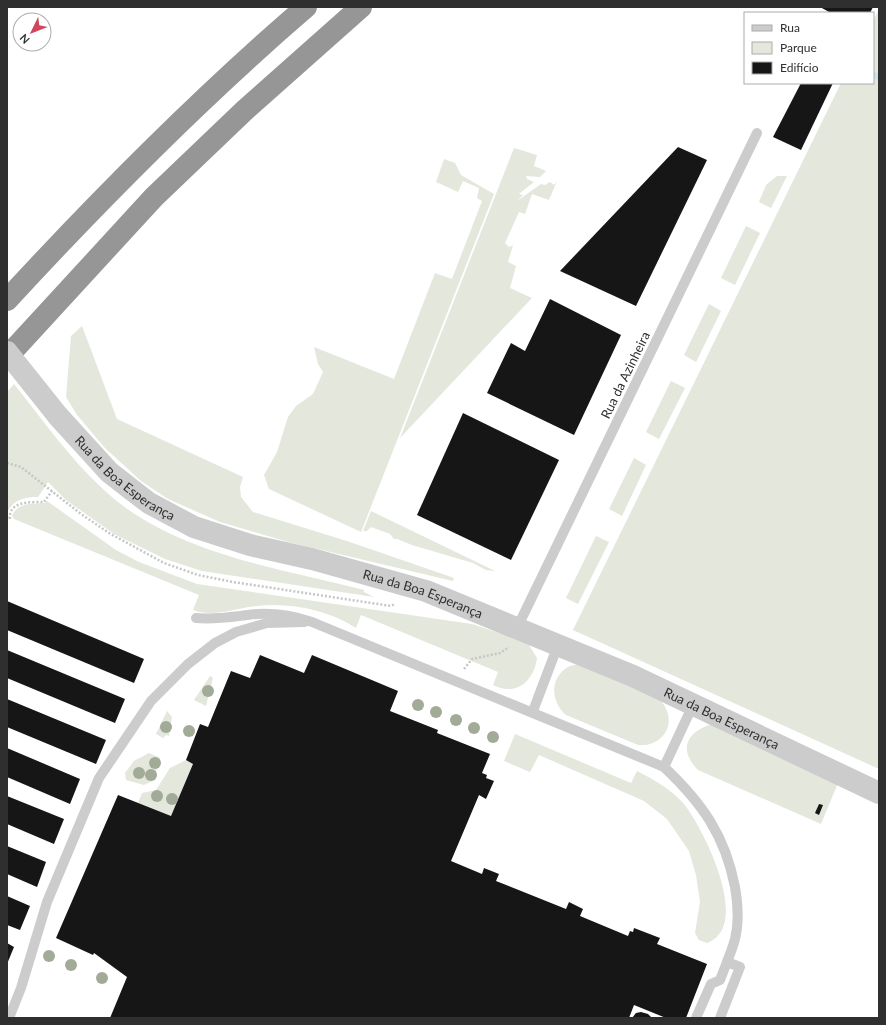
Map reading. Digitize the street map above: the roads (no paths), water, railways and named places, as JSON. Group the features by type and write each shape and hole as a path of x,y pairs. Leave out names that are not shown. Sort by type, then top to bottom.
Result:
{"highway":[{"path":"7,300 139,161 228,76 306,7"},
{"path":"7,357 154,197 245,110 361,7"}],"street":[{"name":"Rua da Boa Esperança","path":"7,352 58,416 115,476 149,504 194,527 250,546 312,559 426,591 633,676 879,793"}],"lane":[{"name":"Rua da Azinheira","path":"517,628 757,133"},
{"path":"196,618 216,619 275,614 292,616 312,622 533,711 664,766 699,803 724,846 730,860 736,896 737,917 735,939 720,980 711,984 696,1018"},
{"path":"9,1018 22,988 47,902 99,778 151,701 188,664 215,643 236,632 267,624 312,622"},
{"path":"533,711 558,645"},
{"path":"664,766 693,705"},
{"path":"720,1018 740,967 727,962"}],"waterway":[{"path":"874,75 879,78"}]}
